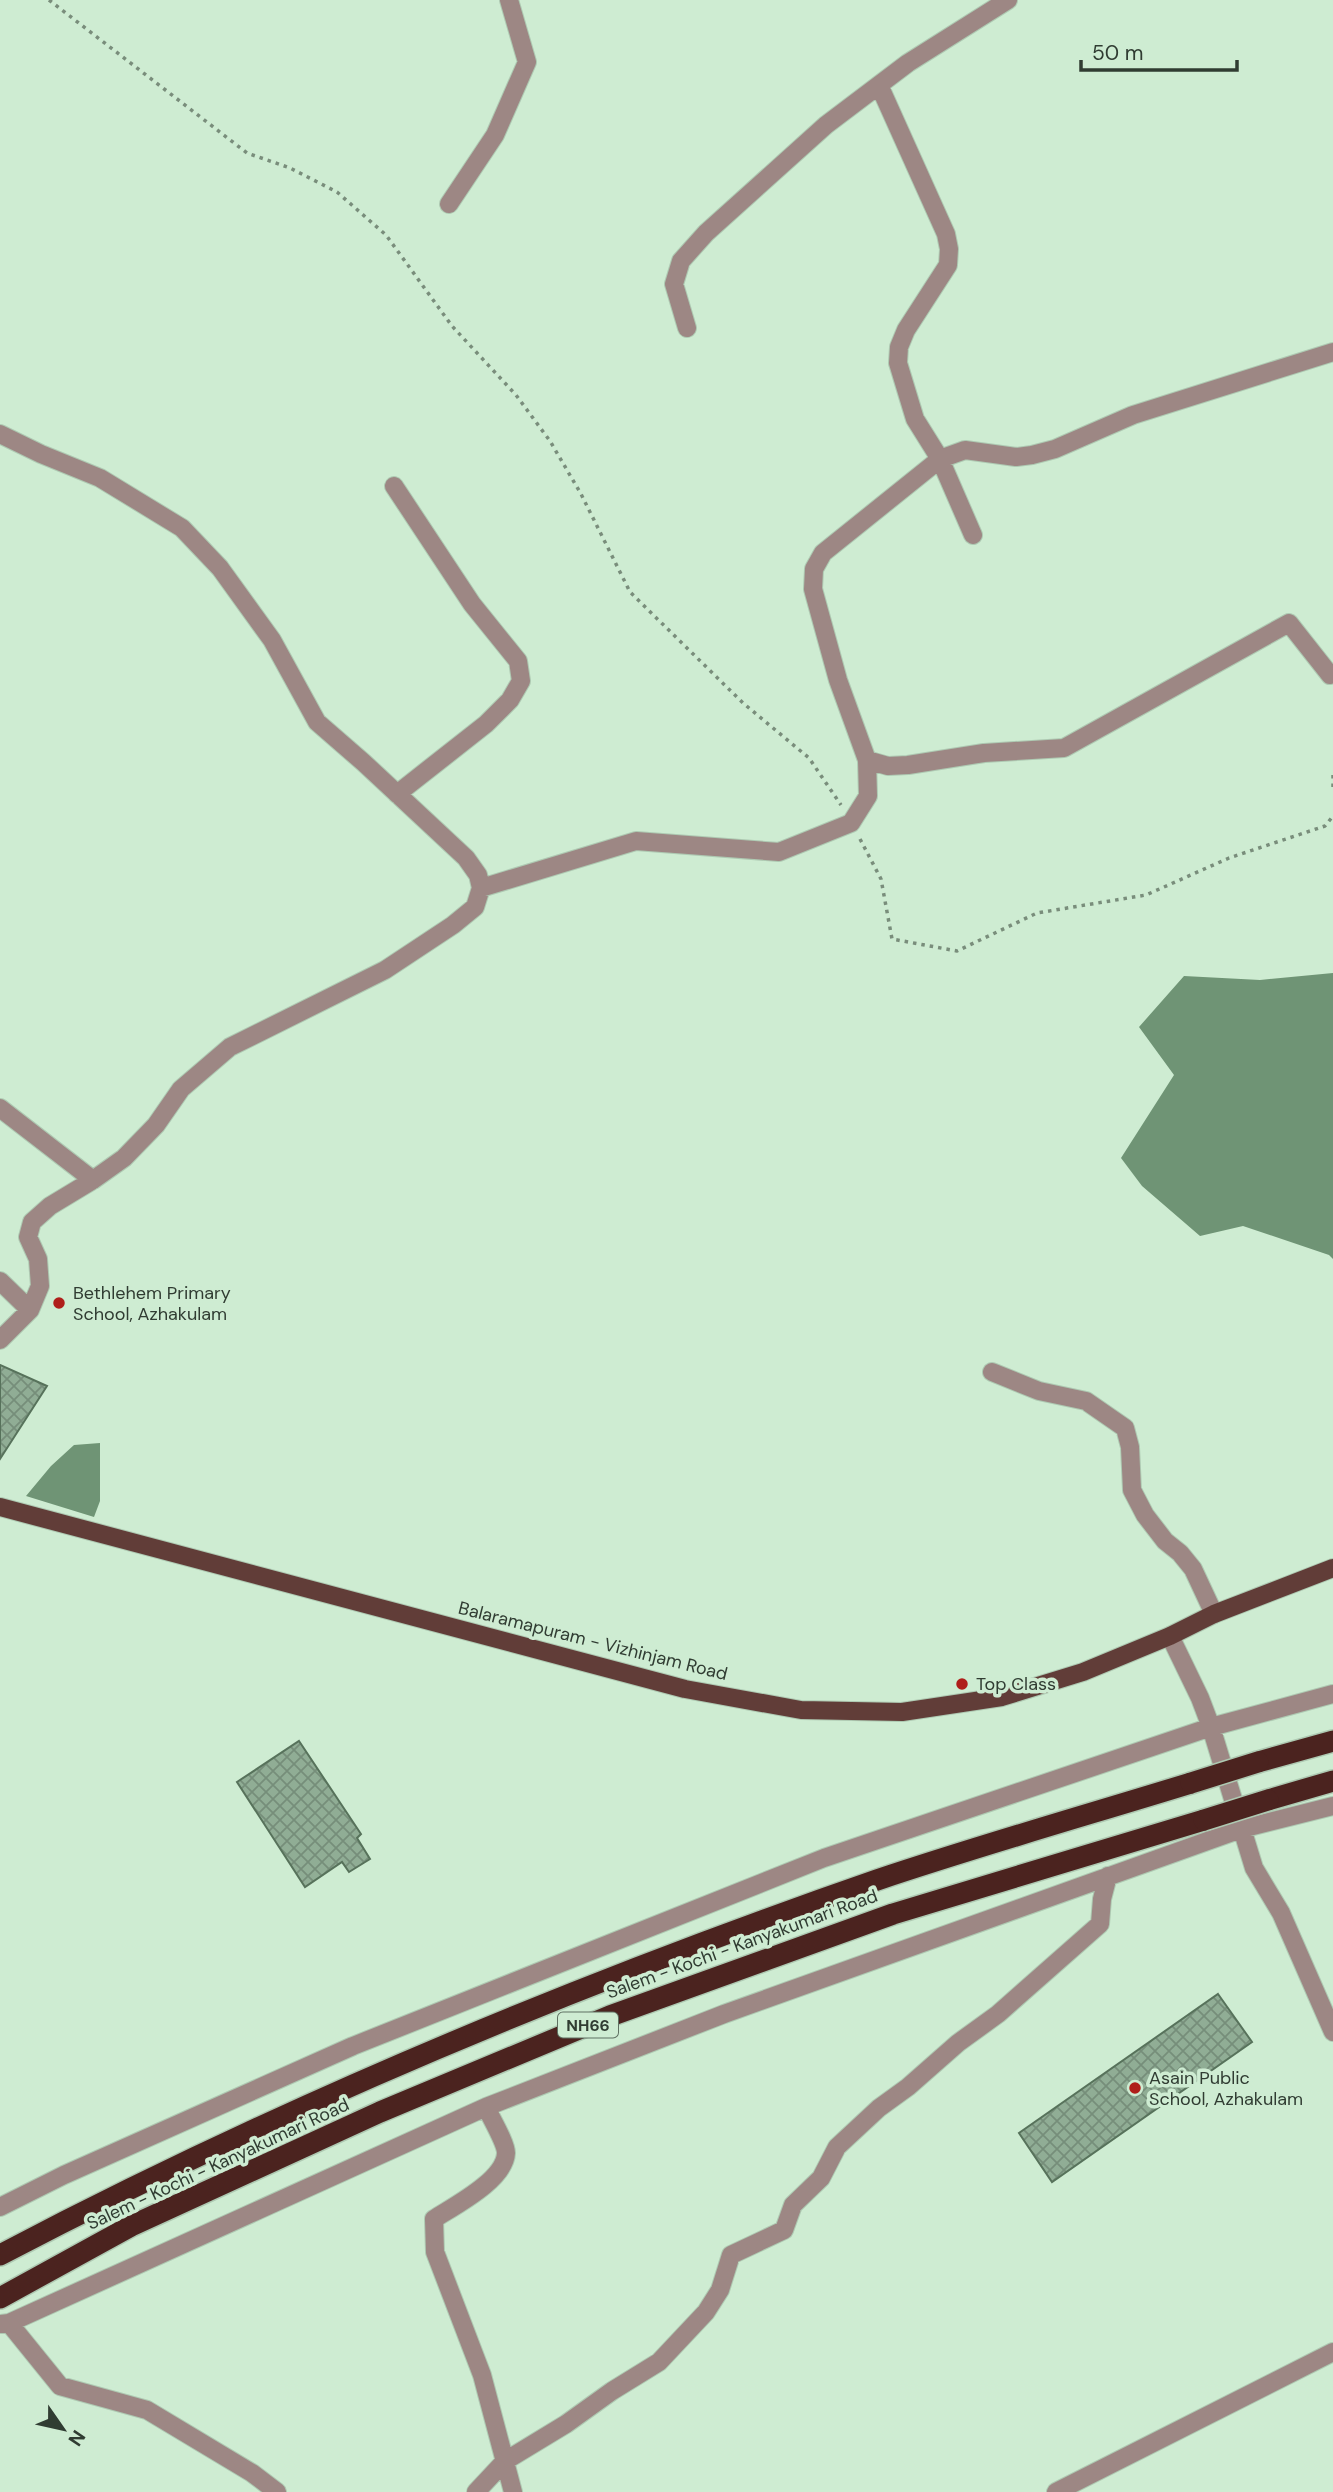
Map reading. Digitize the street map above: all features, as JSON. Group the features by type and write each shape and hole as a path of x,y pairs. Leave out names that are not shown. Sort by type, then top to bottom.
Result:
{"highway":[{"name":"Salem - Kochi - Kanyakumari Road","path":"0,2255 115,2195 328,2097 597,1982 879,1880 1333,1741"},
{"name":"Salem - Kochi - Kanyakumari Road","path":"0,2298 131,2226 380,2112 610,2016 892,1914 1333,1781"}],"main road":[{"name":"Balaramapuram - Vizhinjam Road","path":"0,1507 685,1689 801,1710 902,1712 1002,1697 1083,1672 1170,1636 1214,1614 1333,1568"}],"street":[{"path":"449,204 495,135 527,62 509,0"},
{"path":"687,328 674,284 681,261 706,233 826,125 908,63 1008,0"},
{"path":"879,85 946,234 949,250 948,265 898,347 898,363 915,419 940,459 973,535"},
{"path":"481,888 636,841 779,852 851,822 868,796 867,760 838,680 813,589 814,569 823,553 940,459 965,450 1016,457 1032,456 1055,449 1133,415 1333,352"},
{"path":"0,434 100,478 182,528 220,568 272,640 317,722 466,858 478,874 481,888 475,907 453,925 385,970 230,1047 181,1089 156,1125 124,1158 50,1206 32,1222 28,1237 38,1259 40,1286 30,1310 0,1340"},
{"path":"394,486 472,604 518,662 521,681 510,699 486,724 397,794"},
{"path":"867,760 888,766 908,765 984,753 1064,748 1289,623 1330,674 1333,674"},
{"path":"0,1108 93,1180"},
{"path":"0,1280 30,1310"},
{"path":"992,1373 1039,1391 1086,1401 1125,1428 1130,1447 1132,1490 1145,1516 1193,1569 1214,1614"},
{"path":"1170,1636 1211,1727 1254,1867 1281,1913 1333,2032"},
{"path":"0,2207 64,2175 353,2046 824,1858 1211,1727 1333,1694"},
{"path":"277,2492 252,2473 147,2410 60,2386 4,2324 486,2107 724,2014 1241,1829 1333,1806"},
{"path":"475,2492 505,2462 659,2361 706,2312 720,2290 731,2255 784,2230 793,2205 821,2178 837,2147 879,2108 998,2014 1100,1924 1102,1899 1108,1876"},
{"path":"486,2107 506,2152 501,2169 487,2183 434,2219 433,2234 435,2252 482,2375 513,2492"},
{"path":"1056,2492 1333,2352"}],"path":[{"path":"49,0 247,153 290,168 337,192 386,235 452,326 516,396 550,441 581,494 630,592 743,703 809,758 851,822 881,879 892,939 957,951 1037,914 1146,895 1229,859 1325,826 1333,816"},
{"path":"1333,775 1333,788"}],"shaded area":[{"path":"1333,973 1333,1259 1329,1255 1243,1226 1200,1236 1142,1186 1121,1158 1174,1075 1139,1027 1184,976 1260,980"},
{"path":"100,1443 100,1501 94,1517 26,1496 51,1466 74,1445"}],"building":[{"path":"0,1365 47,1386 0,1459"},
{"path":"299,1741 361,1834 357,1838 370,1859 349,1872 342,1862 305,1887 237,1782"},
{"name":"Asain Public School, Azhakulam","path":"1218,1994 1252,2042 1052,2182 1019,2133"}],"place":[{"name":"Bethlehem Primary School, Azhakulam","path":"59,1303"},
{"name":"Top Class","path":"962,1684"},
{"name":"Asain Public School, Azhakulam","path":"1135,2088"}]}
